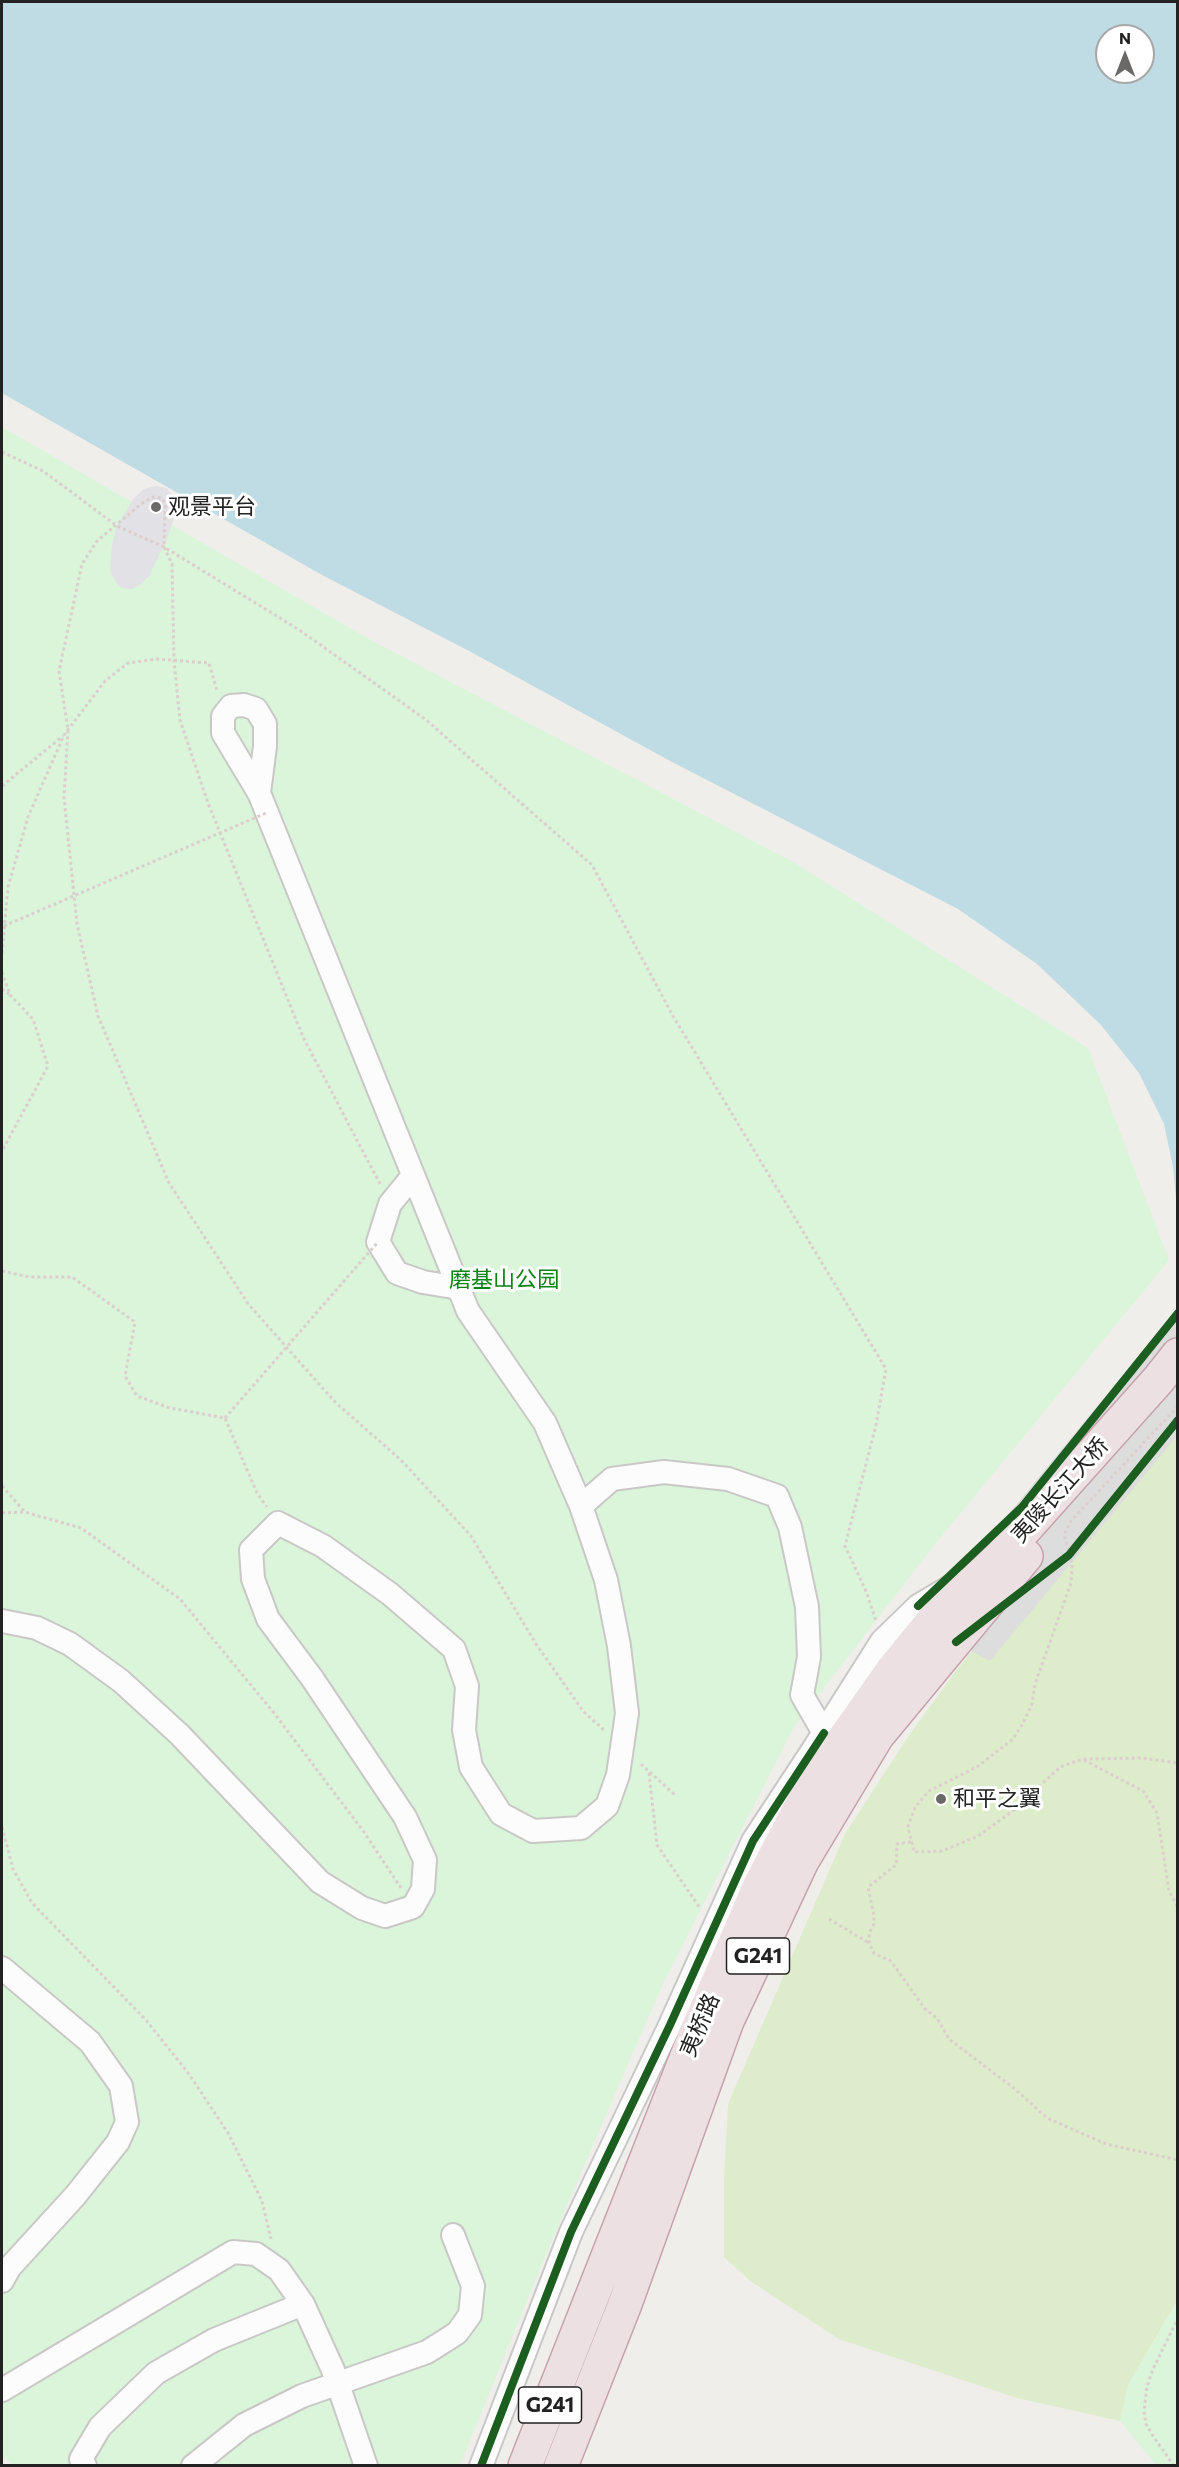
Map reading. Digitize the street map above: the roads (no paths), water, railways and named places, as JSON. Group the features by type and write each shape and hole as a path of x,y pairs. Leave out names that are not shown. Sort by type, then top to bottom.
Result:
{"highway":[{"name":"夷陵长江大桥","path":"946,1630 1000,1557 1178,1355"},
{"name":"夷陵长江大桥","path":"946,1630 1178,1372"},
{"name":"夷桥路","path":"525,2466 697,2031 760,1885 813,1783 892,1671 946,1630"},
{"name":"夷桥路","path":"561,2466 625,2304 727,2021 802,1861 877,1736 946,1630"}],"street":[{"path":"2,1621 37,1628 70,1644 121,1682 179,1734 320,1882 362,1908 385,1916 413,1907 423,1889 425,1860 405,1817 312,1678 268,1619 253,1579 251,1550 278,1523 323,1546 390,1594 454,1649 467,1686 464,1730 471,1767 501,1814 533,1832 581,1828 608,1806 618,1775 627,1713 619,1646 606,1580 581,1506 545,1423 468,1311 262,803 223,733 223,716 231,706 244,705 256,709 265,724 262,803"},
{"path":"412,1177 390,1204 378,1242 397,1273 423,1282 459,1288"},
{"path":"581,1506 612,1479 664,1472 728,1479 777,1497 790,1527 807,1607 809,1657 802,1695 820,1739"},
{"path":"481,2466 571,2232 753,1841 882,1641 918,1606 1000,1557"},
{"path":"2,1968 90,2042 121,2086 127,2122 111,2151 75,2196 10,2267 2,2281"},
{"path":"193,2466 244,2425 302,2396 427,2352 457,2333 470,2315 473,2286 453,2235"},
{"path":"2,2390 233,2252 256,2254 279,2270 303,2304 337,2383 366,2466"},
{"path":"85,2466 81,2459 100,2427 156,2373 214,2340 303,2304"}],"water":[{"path":"2,2 1177,2 1177,1211 1173,1167 1164,1124 1139,1073 1101,1025 1037,964 958,909 672,762 471,652 322,575 2,393"}],"place":[{"name":"观景平台","path":"156,507"},
{"name":"和平之翼","path":"941,1799"}],"park label":[{"name":"磨基山公园","path":"504,1280"}]}
